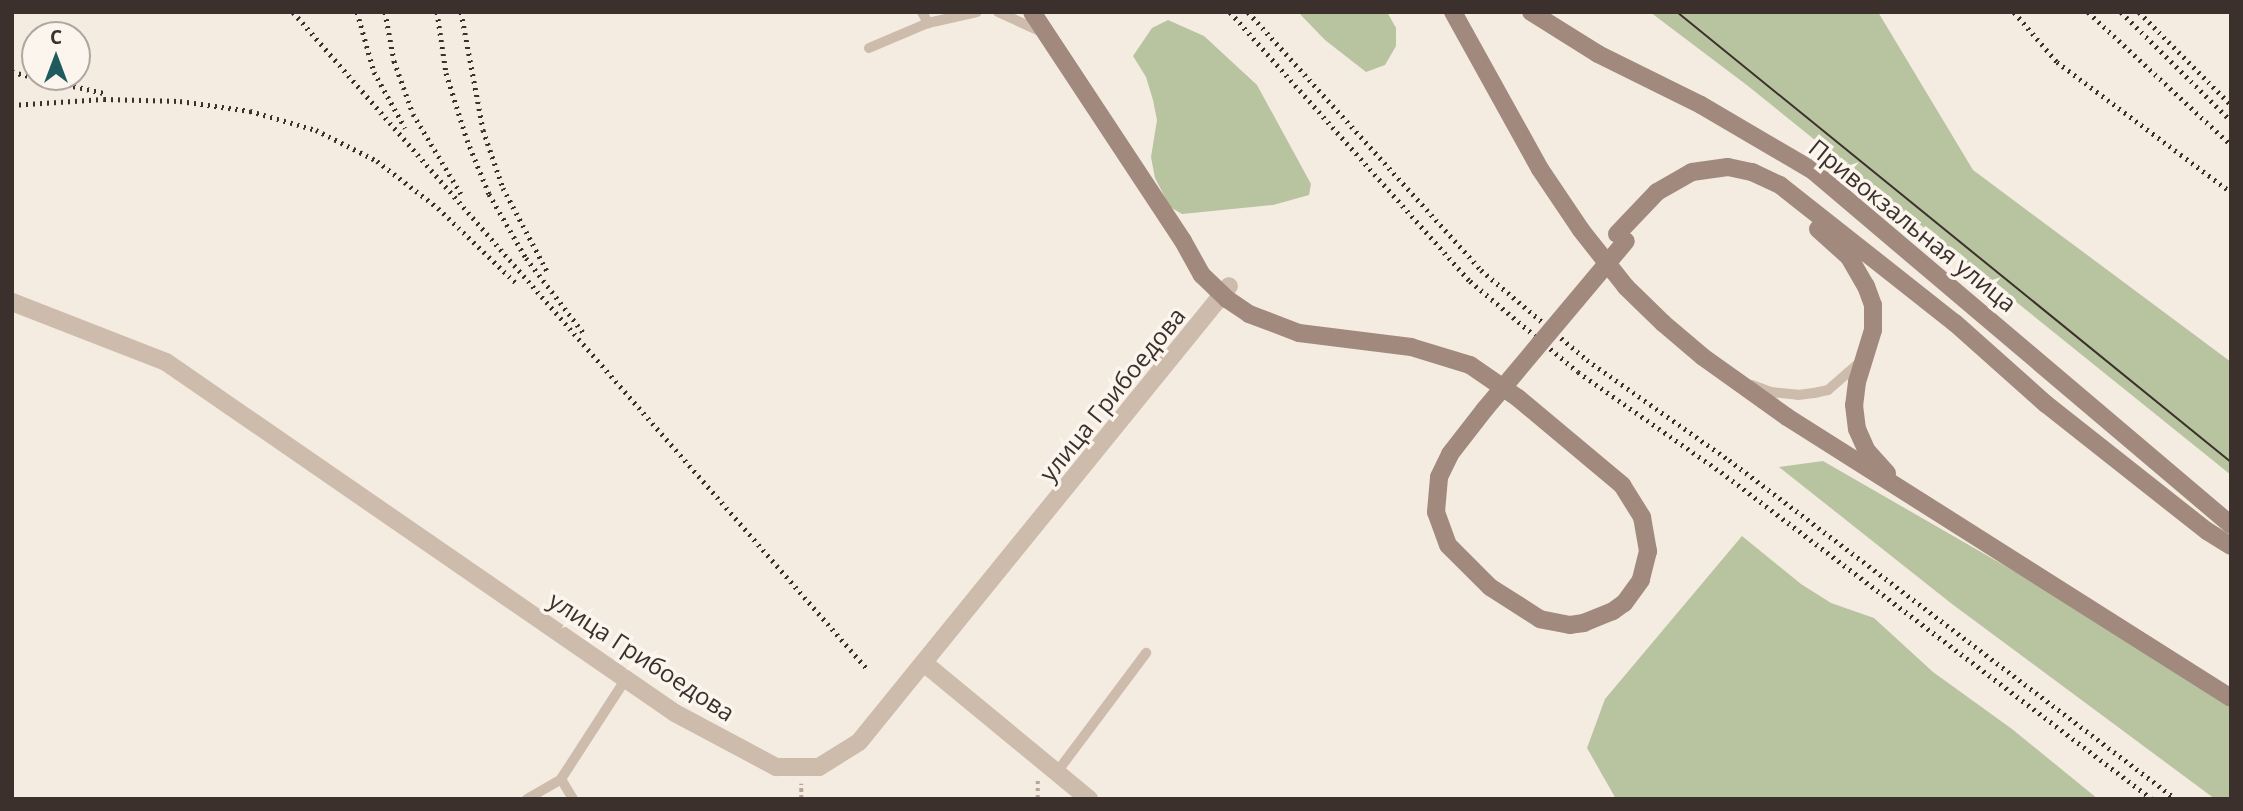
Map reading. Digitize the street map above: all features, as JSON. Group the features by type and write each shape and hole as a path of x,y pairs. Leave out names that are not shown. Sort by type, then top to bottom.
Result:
{"main road":[{"path":"1032,12 1183,240 1226,291 1301,322 1413,336 1474,356 1525,389 1613,461 1648,501 1659,539 1656,569 1651,585 1632,610 1619,621 1586,634 1570,636 1536,630 1518,621 1482,595 1438,550 1425,513 1429,474 1441,449 1481,405 1621,238 1683,187 1705,180 1727,178 1758,187 1794,208 1849,257 1866,286 1873,305 1873,330 1854,405 1857,429 1867,451 1881,468 1921,502"},
{"path":"1452,12 1540,169 1581,230 1626,287 1703,357 1921,502 2164,654 2231,690"},
{"name":"Привокзальная улица","path":"1531,12 1598,54 1701,105 1812,170 2231,525"},
{"path":"1621,238 1635,212 1665,185 1692,172 1728,167 1752,172 1780,185 1955,323 2046,404 2207,531 2231,546"},
{"path":"2207,531 2231,558"},
{"path":"2164,654 2180,668 2231,698"}],"street":[{"name":"улица Грибоедова","path":"12,302 166,362 675,713 776,767 819,767 859,742 1226,291"},
{"path":"924,663 1089,799"}],"lane":[{"path":"922,12 928,23"},
{"path":"869,48 928,23 977,12"},
{"path":"998,12 1045,34"},
{"path":"1734,380 1771,392 1798,395 1814,393 1828,390 1845,379 1865,357"},
{"path":"1057,772 1146,653"},
{"path":"527,799 562,779 625,680"},
{"path":"562,779 573,799"}],"green space":[{"path":"1298,12 1387,12 1396,28 1396,46 1385,65 1366,72 1325,40"},
{"path":"1650,12 1878,12 1973,170 2231,362 2231,475 1748,86"},
{"path":"1168,20 1204,36 1257,85 1311,184 1309,195 1273,205 1182,214 1170,207 1155,178 1151,157 1157,120 1153,100 1146,77 1133,56 1152,28"},
{"path":"1823,461 2231,696 2231,799 2215,799 1952,604 1779,467"},
{"path":"1742,536 1801,584 1831,603 1874,618 1933,672 2012,729 2098,799 1616,799 1587,748 1605,699"}],"tram line":[{"path":"1677,12 2231,462"}],"railway":[{"path":"293,12 868,670"},
{"path":"357,12 374,72 405,128"},
{"path":"385,12 394,61 413,114 461,194"},
{"path":"437,12 446,73 467,140 489,194 526,258 585,335"},
{"path":"461,12 483,130 503,188 547,271"},
{"path":"1230,12 1470,281 1578,372 1721,472 2152,799"},
{"path":"1248,12 1481,270 1587,360 1729,460 2176,799"},
{"path":"2014,12 2057,62 2231,192"},
{"path":"2088,12 2231,145"},
{"path":"2121,12 2231,121"},
{"path":"2139,12 2231,105"},
{"path":"12,72 104,93"},
{"path":"12,105 104,99 180,101 250,111 316,130 377,161 438,208 517,284"}]}
